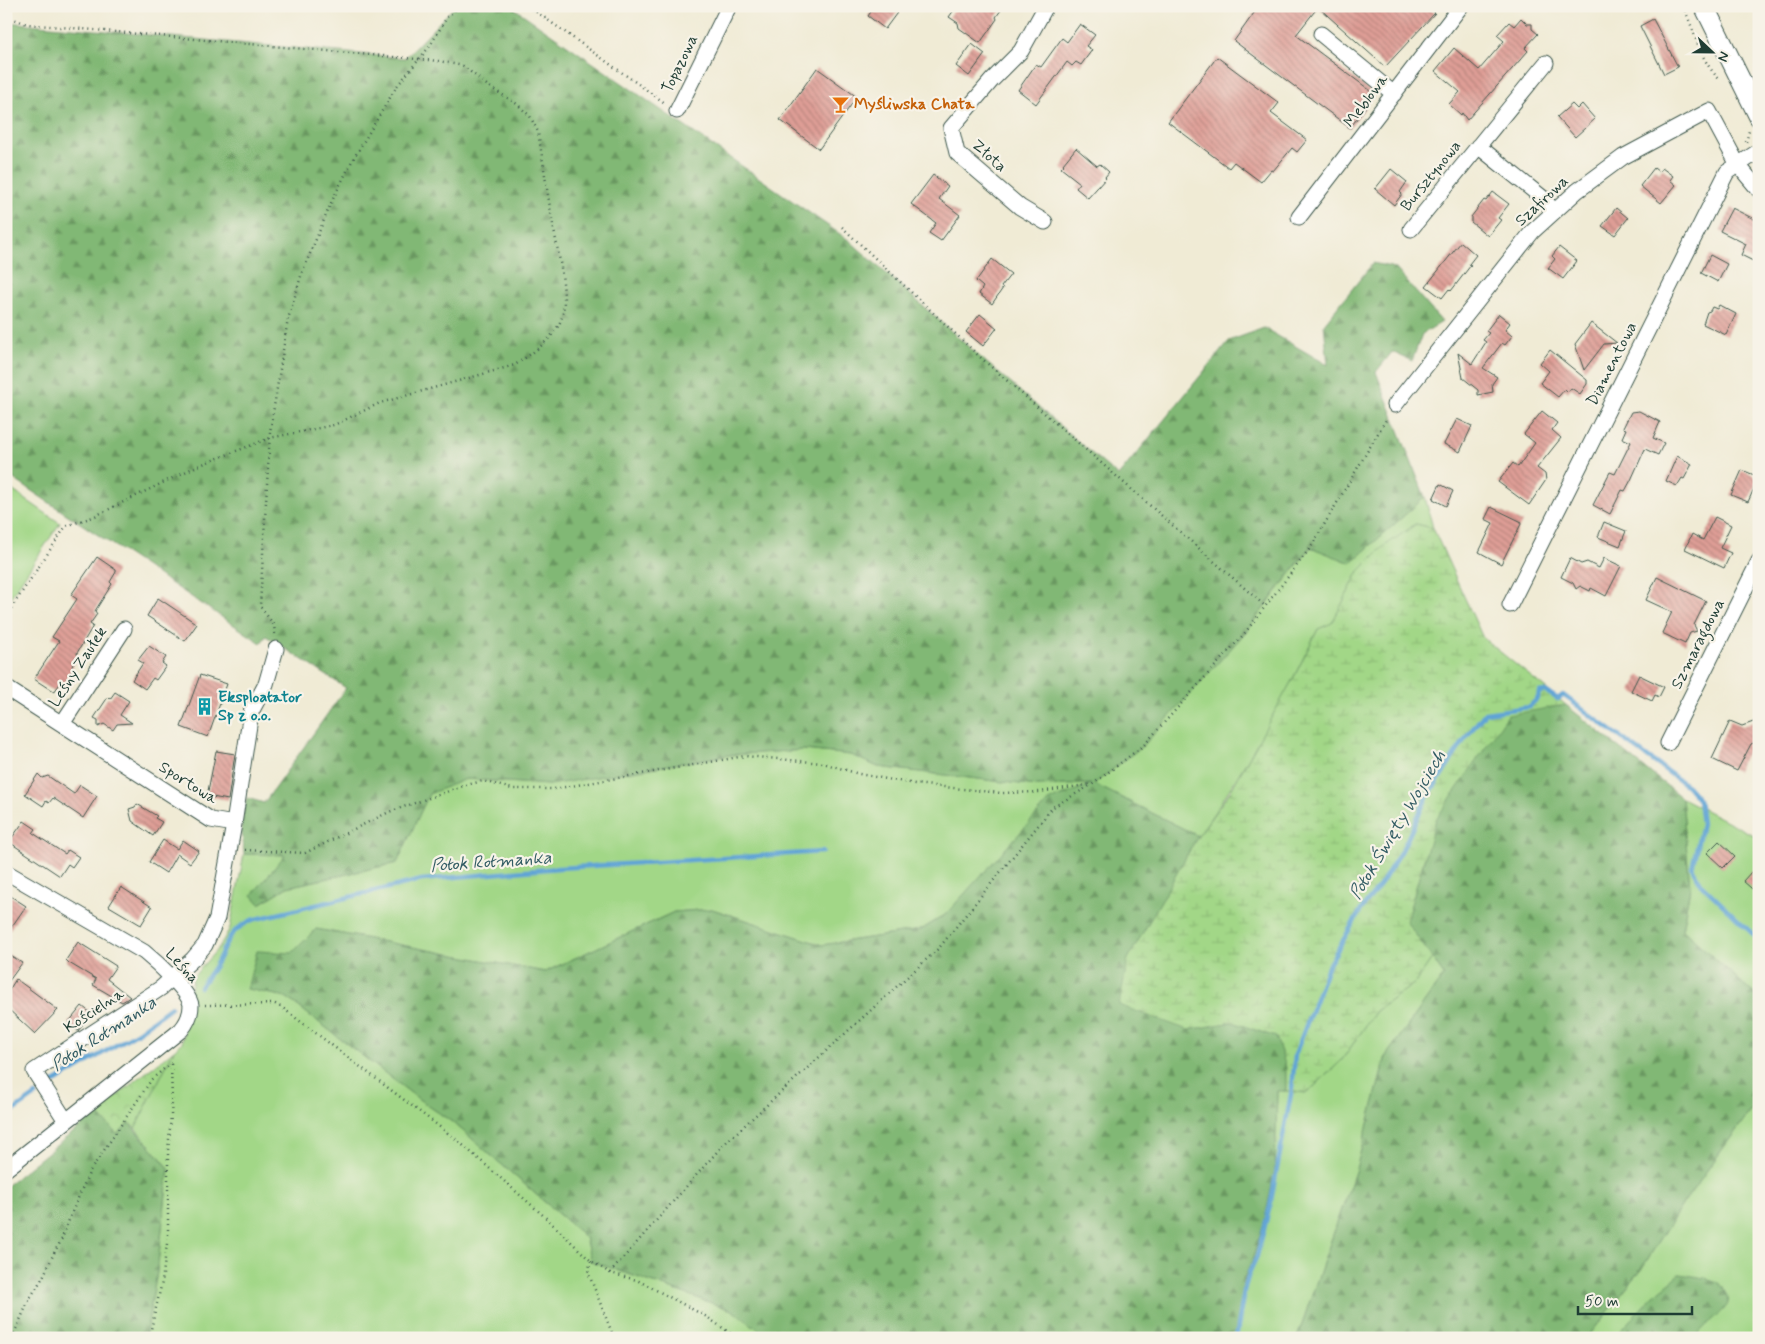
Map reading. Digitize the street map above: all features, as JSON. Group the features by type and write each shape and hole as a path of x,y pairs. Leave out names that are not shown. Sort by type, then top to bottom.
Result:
{"main road":[{"path":"1704,6 1755,121"}],"street":[{"name":"Topazowa","path":"677,111 729,6"},
{"name":"Złota","path":"1045,222 1020,207 957,153 951,128 992,80 1021,51 1046,6"},
{"name":"Meblowa","path":"1300,217 1461,6"},
{"path":"1321,34 1394,94"},
{"name":"Bursztynowa","path":"1411,229 1546,63"},
{"name":"Szafirowa","path":"1395,405 1532,232 1576,191 1623,157 1709,111 1738,165"},
{"name":"Bursztynowa","path":"1478,146 1544,199 1554,212"},
{"name":"Diamentowa","path":"1510,605 1728,172 1755,154"},
{"path":"1738,165 1759,190"},
{"name":"Szmaragdowa","path":"1668,743 1759,561"},
{"name":"Leśny Zaułek","path":"62,724 124,629"},
{"path":"172,978 205,945 217,918 251,712 266,684 276,649"},
{"name":"Sportowa","path":"6,688 211,820 234,824"},
{"name":"Leśna","path":"6,872 144,952 172,978 189,999 191,1005 190,1015 181,1030 6,1168"},
{"name":"Kościelna","path":"66,1121 34,1071 161,988 172,978"}],"path":[{"path":"276,649 274,625 260,606 270,438 288,319 302,273 352,160 397,86 430,46 446,17 459,6"},
{"path":"528,6 677,111"},
{"path":"1683,6 1696,43 1707,64 1725,84"},
{"path":"6,16 27,24 439,61 463,66 530,116 538,132 564,299 562,319 552,336 515,365 380,403 334,425 270,438 195,467 93,517 66,526 6,616"},
{"path":"1755,121 1745,146 1755,154"},
{"path":"842,227 980,358 1265,606"},
{"path":"610,1273 723,1146 939,948 1053,807 1093,784 1144,745 1244,634 1310,547 1395,405"},
{"path":"229,849 305,853 389,812 466,785 483,781 512,789 554,790 745,756 823,763 859,774 914,784 1001,793 1040,792 1093,784"},
{"path":"191,1005 275,1004 284,1009 457,1140 544,1216 591,1261 610,1273 637,1280 707,1317 737,1338"},
{"path":"12,1338 29,1300 44,1277 61,1241 90,1171 152,1079 171,1063 172,1103 168,1150 168,1236 162,1282 149,1338"},
{"path":"591,1261 588,1272 614,1338"}],"green space":[{"path":"455,6 511,6 850,241 980,357 1118,476 1229,341 1264,328 1328,365 1324,324 1373,263 1395,268 1442,322 1422,334 1412,361 1392,352 1376,372 1425,497 1351,563 1310,547 1244,634 1144,745 1094,784 1198,836 1128,959 1188,1030 1232,1022 1276,1037 1286,1067 1286,1091 1277,1091 1275,1169 1265,1219 1251,1264 1245,1276 1236,1332 1212,1338 770,1338 732,1310 591,1261 585,1237 455,1124 420,1100 286,997 247,989 257,951 292,953 316,929 545,972 674,912 712,909 822,945 921,930 945,915 1049,801 1091,784 1037,786 878,767 851,755 804,750 729,755 549,785 466,779 429,794 397,863 287,887 260,904 252,895 285,855 244,854 241,823 247,798 264,803 346,688 266,636 261,643 6,474 6,22 405,58"},
{"path":"6,486 60,523 6,604"},
{"path":"1425,497 1433,528 1415,524 1359,571 1332,624 1318,629 1262,735 1198,836 1093,784 1244,634 1311,547 1351,562"},
{"path":"1416,524 1433,528 1483,638 1566,705 1508,715 1436,819 1406,921 1432,958 1415,983 1376,1011 1341,1061 1307,1093 1286,1091 1286,1067 1276,1037 1232,1022 1188,1030 1119,1005 1128,959 1198,836 1231,790 1295,675 1318,629 1332,623 1359,571 1383,547"},
{"path":"1566,705 1682,798 1690,888 1682,929 1759,998 1759,1099 1684,1202 1640,1271 1587,1338 1297,1338 1356,1169 1386,1056 1444,975 1406,921 1436,819 1508,714"},
{"path":"804,750 851,755 878,767 1037,786 1093,784 945,915 921,930 822,945 712,909 674,912 545,972 316,929 292,953 248,989 286,997 420,1100 455,1124 585,1237 591,1261 732,1310 770,1338 145,1338 157,1272 169,1168 135,1128 174,1050 182,1043 193,977 220,946 230,928 244,854 286,854 260,904 287,887 397,863 429,793 466,779 548,785 729,755"},
{"path":"1682,798 1759,838 1759,998 1682,930 1690,888"},
{"path":"1432,958 1444,975 1386,1056 1356,1169 1297,1338 1212,1338 1236,1332 1245,1276 1251,1264 1265,1219 1275,1169 1277,1090 1307,1093 1341,1061 1376,1011 1415,983"},
{"path":"174,1050 135,1128 129,1123 117,1134 97,1113"},
{"path":"1759,1099 1759,1338 1587,1338 1640,1271 1684,1202"},
{"path":"97,1113 117,1134 129,1123 169,1168 157,1272 145,1338 6,1338 6,1186"},
{"path":"1680,1274 1715,1281 1724,1289 1728,1296 1726,1307 1702,1329 1696,1338 1613,1338 1653,1296"}],"building":[{"path":"875,6 902,6 885,29 868,16"},
{"path":"957,6 1004,6 980,43 959,28 958,23 949,17"},
{"path":"1259,6 1428,6 1435,13 1385,67 1318,7 1296,35 1375,94 1350,128 1234,41"},
{"path":"1521,18 1527,24 1532,24 1532,29 1538,34 1525,48 1528,51 1467,120 1462,113 1461,115 1449,104 1460,92 1435,71 1454,48 1479,70 1504,41 1497,35 1509,22 1514,26"},
{"path":"1653,19 1678,67 1664,74 1640,26"},
{"path":"1080,24 1095,35 1086,46 1092,50 1081,65 1076,62 1072,66 1067,62 1036,104 1018,90 1036,64 1041,67 1062,38 1067,42"},
{"path":"972,44 985,54 969,76 956,66"},
{"path":"1217,57 1279,103 1271,113 1307,140 1297,152 1292,148 1261,182 1234,162 1229,168 1168,122"},
{"path":"817,68 857,97 819,149 780,120"},
{"path":"1572,104 1577,109 1582,104 1595,119 1575,137 1557,117"},
{"path":"1076,148 1097,166 1100,164 1109,172 1088,198 1076,188 1080,183 1061,168"},
{"path":"1654,168 1659,172 1662,168 1673,176 1670,180 1676,185 1661,203 1640,186"},
{"path":"1391,169 1407,182 1400,192 1402,194 1394,205 1375,189"},
{"path":"933,175 948,186 939,199 960,215 941,241 929,233 936,223 911,204"},
{"path":"1493,192 1509,204 1498,218 1501,220 1488,236 1471,222 1471,217"},
{"path":"1616,208 1628,218 1615,235 1602,226"},
{"path":"1732,208 1758,221 1759,219 1759,264 1741,255 1746,244 1720,231"},
{"path":"1461,242 1476,255 1469,264 1471,265 1451,291 1449,289 1442,298 1426,286"},
{"path":"1559,247 1577,261 1563,279 1548,268 1555,259 1552,256"},
{"path":"1710,255 1727,264 1718,282 1701,273"},
{"path":"992,259 1011,274 992,304 979,294 983,287 976,281"},
{"path":"1719,305 1736,314 1726,335 1703,324 1707,312 1712,307 1717,309"},
{"path":"980,314 997,328 983,346 966,332"},
{"path":"1499,314 1510,323 1505,330 1512,336 1505,345 1502,343 1483,368 1497,377 1492,384 1493,392 1478,395 1478,390 1463,378 1458,353 1472,364 1486,342 1483,340 1489,333 1486,331"},
{"path":"1591,323 1617,343 1604,344 1584,370 1575,344"},
{"path":"1550,350 1587,380 1587,384 1580,394 1571,388 1568,392 1565,389 1558,397 1540,383 1549,371 1540,363"},
{"path":"1542,411 1557,423 1552,430 1561,438 1537,468 1545,474 1546,480 1529,505 1498,482 1513,463 1518,467 1535,443 1524,434"},
{"path":"1639,411 1660,422 1653,438 1664,443 1658,455 1645,449 1631,480 1625,491 1622,490 1610,514 1593,505 1610,472 1615,474 1631,442 1622,438 1626,429 1623,428 1631,412"},
{"path":"1457,419 1472,426 1460,452 1444,444"},
{"path":"1677,456 1692,464 1684,479 1682,478 1677,486 1666,481"},
{"path":"1742,470 1759,477 1748,502 1731,495"},
{"path":"1440,484 1453,491 1446,506 1433,499"},
{"path":"1491,507 1522,522 1501,564 1479,552 1493,523 1485,519"},
{"path":"1715,517 1731,525 1720,548 1731,553 1724,568 1685,549 1692,534 1703,540"},
{"path":"1604,522 1626,531 1620,546 1598,537"},
{"path":"97,557 116,570 116,572 110,582 112,584 95,611 97,614 90,624 93,626 77,653 78,656 72,666 74,668 65,683 62,681 54,692 34,679 59,641 52,637 77,599 71,595"},
{"path":"1570,558 1581,564 1587,562 1599,568 1604,558 1621,566 1606,596 1591,588 1590,591 1580,586 1576,589 1573,583 1561,577"},
{"path":"1657,577 1706,601 1694,625 1697,631 1690,633 1685,644 1662,633 1672,612 1646,600"},
{"path":"158,598 197,624 185,641 147,616"},
{"path":"149,646 166,657 162,663 166,666 156,680 153,678 145,689 132,680 143,663 138,660"},
{"name":"Eksploatator Sp z o.o.","path":"200,675 227,684 208,737 181,727"},
{"path":"1639,675 1664,687 1659,697 1655,695 1652,701 1631,691"},
{"path":"115,692 129,701 120,715 132,723 117,724 113,730 104,724 98,727 98,720 94,718 108,697 110,699"},
{"path":"1759,720 1759,741 1751,744 1737,771 1712,759 1730,721 1742,726"},
{"path":"216,751 235,754 228,800 207,796"},
{"path":"38,774 42,778 48,776 74,794 80,785 97,796 83,818 53,798 49,803 46,801 43,806 25,794"},
{"path":"137,804 157,816 155,818 162,822 153,836 132,821 129,809"},
{"path":"24,821 36,829 33,833 65,854 68,850 79,857 72,867 68,864 60,876 9,842"},
{"path":"163,840 177,849 183,840 199,851 190,863 177,854 166,873 149,862"},
{"path":"1719,841 1735,856 1723,868 1707,853"},
{"path":"1752,871 1759,877 1759,895 1743,881"},
{"path":"121,887 152,907 141,925 109,906"},
{"path":"6,893 26,906 6,935"},
{"path":"78,942 116,966 107,979 130,997 122,1002 93,985 96,979 66,960"},
{"path":"6,953 22,963 6,985"},
{"path":"16,979 58,1010 35,1034 6,1007 6,995"},
{"path":"82,1006 92,1014 78,1031 68,1023"}],"waterway":[{"name":"Potok Święty Wojciech","path":"1236,1338 1244,1291 1249,1273 1257,1256 1270,1206 1292,1089 1295,1055 1329,964 1361,910 1381,884 1404,846 1426,799 1467,736 1485,713 1529,707 1538,698 1539,692 1545,691 1558,699 1563,695 1687,786 1699,800 1702,824 1692,868 1702,885 1759,940"},
{"name":"Potok Rotmanka","path":"200,987 216,964 232,934 252,920 422,880 559,868 823,852"},
{"name":"Potok Rotmanka","path":"51,1084 138,1032 171,1007"},
{"name":"Potok Rotmanka","path":"6,1116 36,1095"}],"place":[{"name":"Myśliwska Chata","path":"840,104"},
{"name":"Eksploatator Sp z o.o.","path":"204,706"}]}
